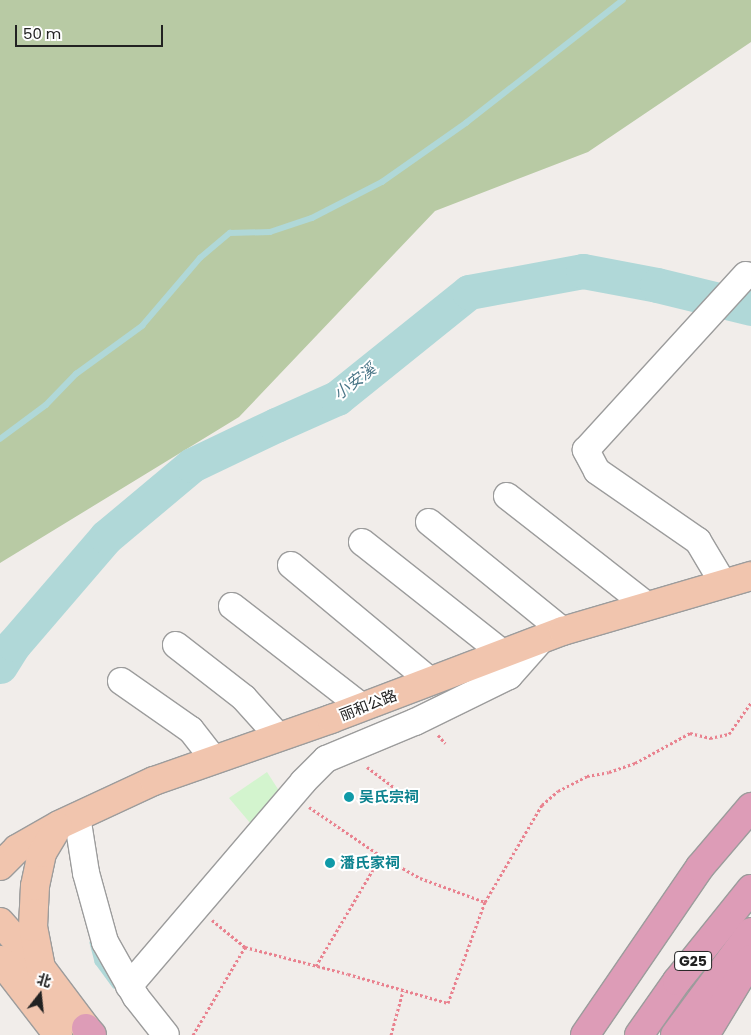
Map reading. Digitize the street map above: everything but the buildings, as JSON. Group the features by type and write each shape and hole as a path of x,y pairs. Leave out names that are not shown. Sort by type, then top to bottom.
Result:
{"highway":[{"path":"585,1035 700,867 751,807"},
{"name":"G25","path":"639,1035 677,981 751,889"},
{"name":"G25","path":"675,1035 751,932"},
{"path":"705,1035 751,959"}],"main road":[{"name":"丽和公路","path":"0,866 17,849 68,821 154,781 362,707 552,636 751,576"},
{"path":"41,968 33,926 35,886 42,853 68,821"},
{"path":"0,922 41,968 89,1031"},
{"path":"0,960 11,985 58,1035"}],"street":[{"path":"723,583 698,541 597,471 586,450 746,274"},
{"path":"507,496 648,606"},
{"path":"129,986 291,796 326,759 415,722 509,676 552,636 429,522"},
{"path":"362,542 504,654"},
{"path":"291,565 430,681"},
{"path":"232,606 362,707"},
{"path":"176,645 244,698 279,736"},
{"path":"122,682 191,730 214,760"},
{"path":"68,821 86,873 105,942 129,986 166,1035"}],"path":[{"path":"196,907 245,947 448,1004 485,902 542,805 558,791 587,776 610,772 634,763 690,733 710,738 729,734 751,703"},
{"path":"344,750 398,790"},
{"path":"291,796 381,856 430,883 485,902"},
{"path":"316,966 381,856"},
{"path":"193,1035 245,947"},
{"path":"392,1035 403,991"}],"green space":[{"path":"0,0 751,0 751,42 588,152 435,211 239,417 0,563"},
{"path":"267,772 283,797 251,824 229,798"}],"waterway":[{"path":"0,439 46,405 76,374 142,326 200,258 230,233 270,232 312,218 382,182 466,123 623,0"},
{"name":"小安溪","path":"0,666 14,644 106,537 192,465 337,398 469,292 583,271 657,285 751,308"},
{"path":"93,943 98,962 115,985"}],"place":[{"name":"吴氏宗祠","path":"349,797"},
{"name":"潘氏家祠","path":"330,863"}]}
